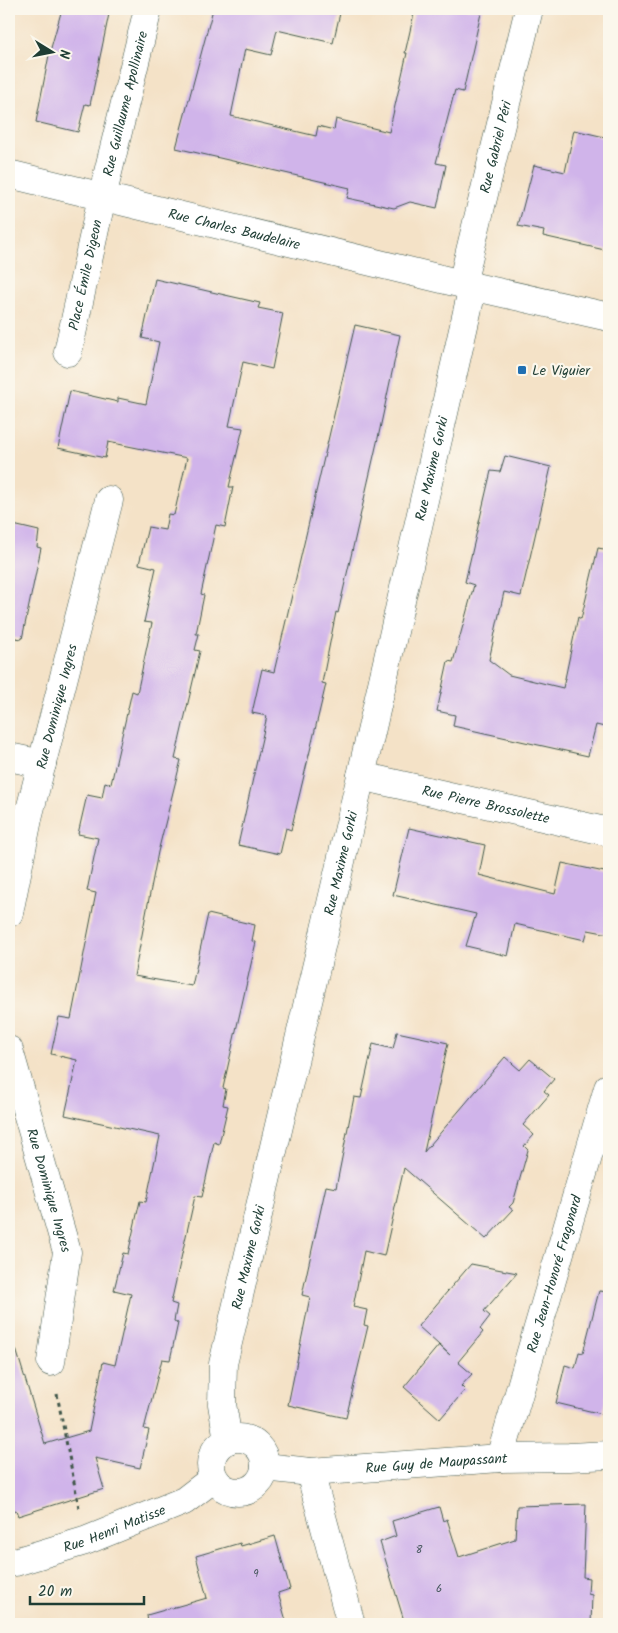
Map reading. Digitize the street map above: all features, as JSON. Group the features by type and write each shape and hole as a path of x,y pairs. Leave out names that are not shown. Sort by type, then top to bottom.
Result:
{"street":[{"name":"Rue Guillaume Apollinaire","path":"102,197 148,9"},
{"name":"Rue Gabriel Péri","path":"468,285 530,9"},
{"name":"Rue Charles Baudelaire","path":"9,174 468,285 609,317"},
{"name":"Place Émile Digeon","path":"68,352 102,197"},
{"name":"Rue Maxime Gorki","path":"228,1440 222,1404 223,1364 361,776 468,285"},
{"name":"Rue Dominique Ingres","path":"9,913 29,814 109,500"},
{"path":"9,757 42,764"},
{"name":"Rue Pierre Brossolette","path":"361,776 609,832"},
{"path":"9,834 29,814"},
{"name":"Rue Dominique Ingres","path":"9,1050 67,1252 51,1362"},
{"name":"Rue Jean-Honoré Fragonard","path":"500,1458 608,1088"},
{"path":"237,1438 246,1439 260,1450 264,1458 265,1467 263,1475 252,1488 244,1492 227,1490 220,1486 214,1478 211,1470 211,1460 220,1444 237,1438"},
{"name":"Rue Guy de Maupassant","path":"265,1467 310,1472 500,1458 569,1458 609,1454"},
{"path":"310,1472 351,1624"},
{"name":"Rue Henri Matisse","path":"9,1563 85,1541 184,1501 214,1478"}],"path":[{"path":"51,1362 85,1541"}],"building":[{"path":"62,9 110,9 90,105 85,104 78,132 36,122 49,55"},
{"path":"213,9 341,9 333,43 277,30 271,55 245,49 231,116 316,136 318,126 334,130 336,119 389,132 415,9 482,9 463,92 455,90 436,163 446,165 437,208 410,202 394,208 347,198 350,188 176,148"},
{"path":"574,130 609,138 609,251 543,236 544,231 518,226 534,165 565,172"},
{"path":"155,279 260,303 258,308 283,313 272,369 243,362 229,426 243,428 229,487 233,487 225,527 216,525 201,594 204,595 196,634 199,634 195,650 200,651 175,759 181,760 158,852 134,976 192,986 208,914 255,925 252,941 256,942 223,1088 226,1089 223,1105 228,1106 219,1144 214,1142 202,1197 195,1196 171,1303 177,1305 174,1321 178,1323 170,1360 162,1359 144,1429 149,1430 140,1468 95,1458 104,1489 18,1516 16,1510 9,1513 9,1350 16,1349 45,1444 89,1431 103,1362 115,1365 131,1294 114,1290 123,1253 128,1254 140,1201 146,1202 160,1136 65,1115 77,1060 51,1054 59,1017 71,1019 96,893 87,891 98,838 78,834 87,795 102,798 105,782 111,784 132,691 137,693 152,623 144,622 156,568 139,564 148,527 165,530 168,514 174,515 187,458 108,442 105,458 58,448 70,391 118,402 118,398 146,404 159,342 142,338"},
{"path":"355,325 400,335 338,613 336,612 322,683 326,684 291,830 286,828 280,854 238,845 267,716 252,713 262,669 274,672"},
{"path":"505,456 551,467 521,596 504,592 489,660 509,675 563,688 578,617 581,619 598,548 609,550 609,728 596,725 588,756 453,726 455,715 437,711 448,661 453,662 474,585 465,582 491,471 500,472"},
{"path":"9,524 39,531 37,547 41,548 22,639 9,637"},
{"path":"409,828 485,845 479,875 555,894 562,863 609,873 609,934 588,930 585,940 515,924 508,956 466,946 476,914 393,895"},
{"path":"397,1032 448,1043 424,1152 505,1057 520,1070 530,1059 554,1079 544,1091 549,1095 523,1125 534,1135 524,1146 528,1150 513,1203 509,1207 513,1210 486,1239 404,1168 384,1256 364,1251 353,1307 367,1310 364,1325 368,1326 346,1418 288,1405 310,1297 302,1295 326,1186 336,1188 354,1097 361,1098 373,1044 393,1049"},
{"path":"471,1264 517,1273 484,1311 490,1316 480,1329 483,1332 458,1362 472,1374 461,1386 465,1390 440,1419 404,1387 439,1345 418,1326"},
{"path":"599,1291 609,1292 609,1384 602,1414 556,1403 565,1365 575,1368 579,1352 583,1353"},
{"path":"586,1504 583,1577 589,1578 588,1594 592,1595 591,1624 405,1624 380,1542 396,1536 392,1521 439,1507 443,1521 447,1519 459,1557 515,1539 517,1506"},
{"path":"275,1536 290,1589 278,1593 287,1624 148,1624 147,1615 207,1598 196,1556 240,1543 241,1546"}],"place":[{"name":"Le Viguier","path":"522,370"}]}
